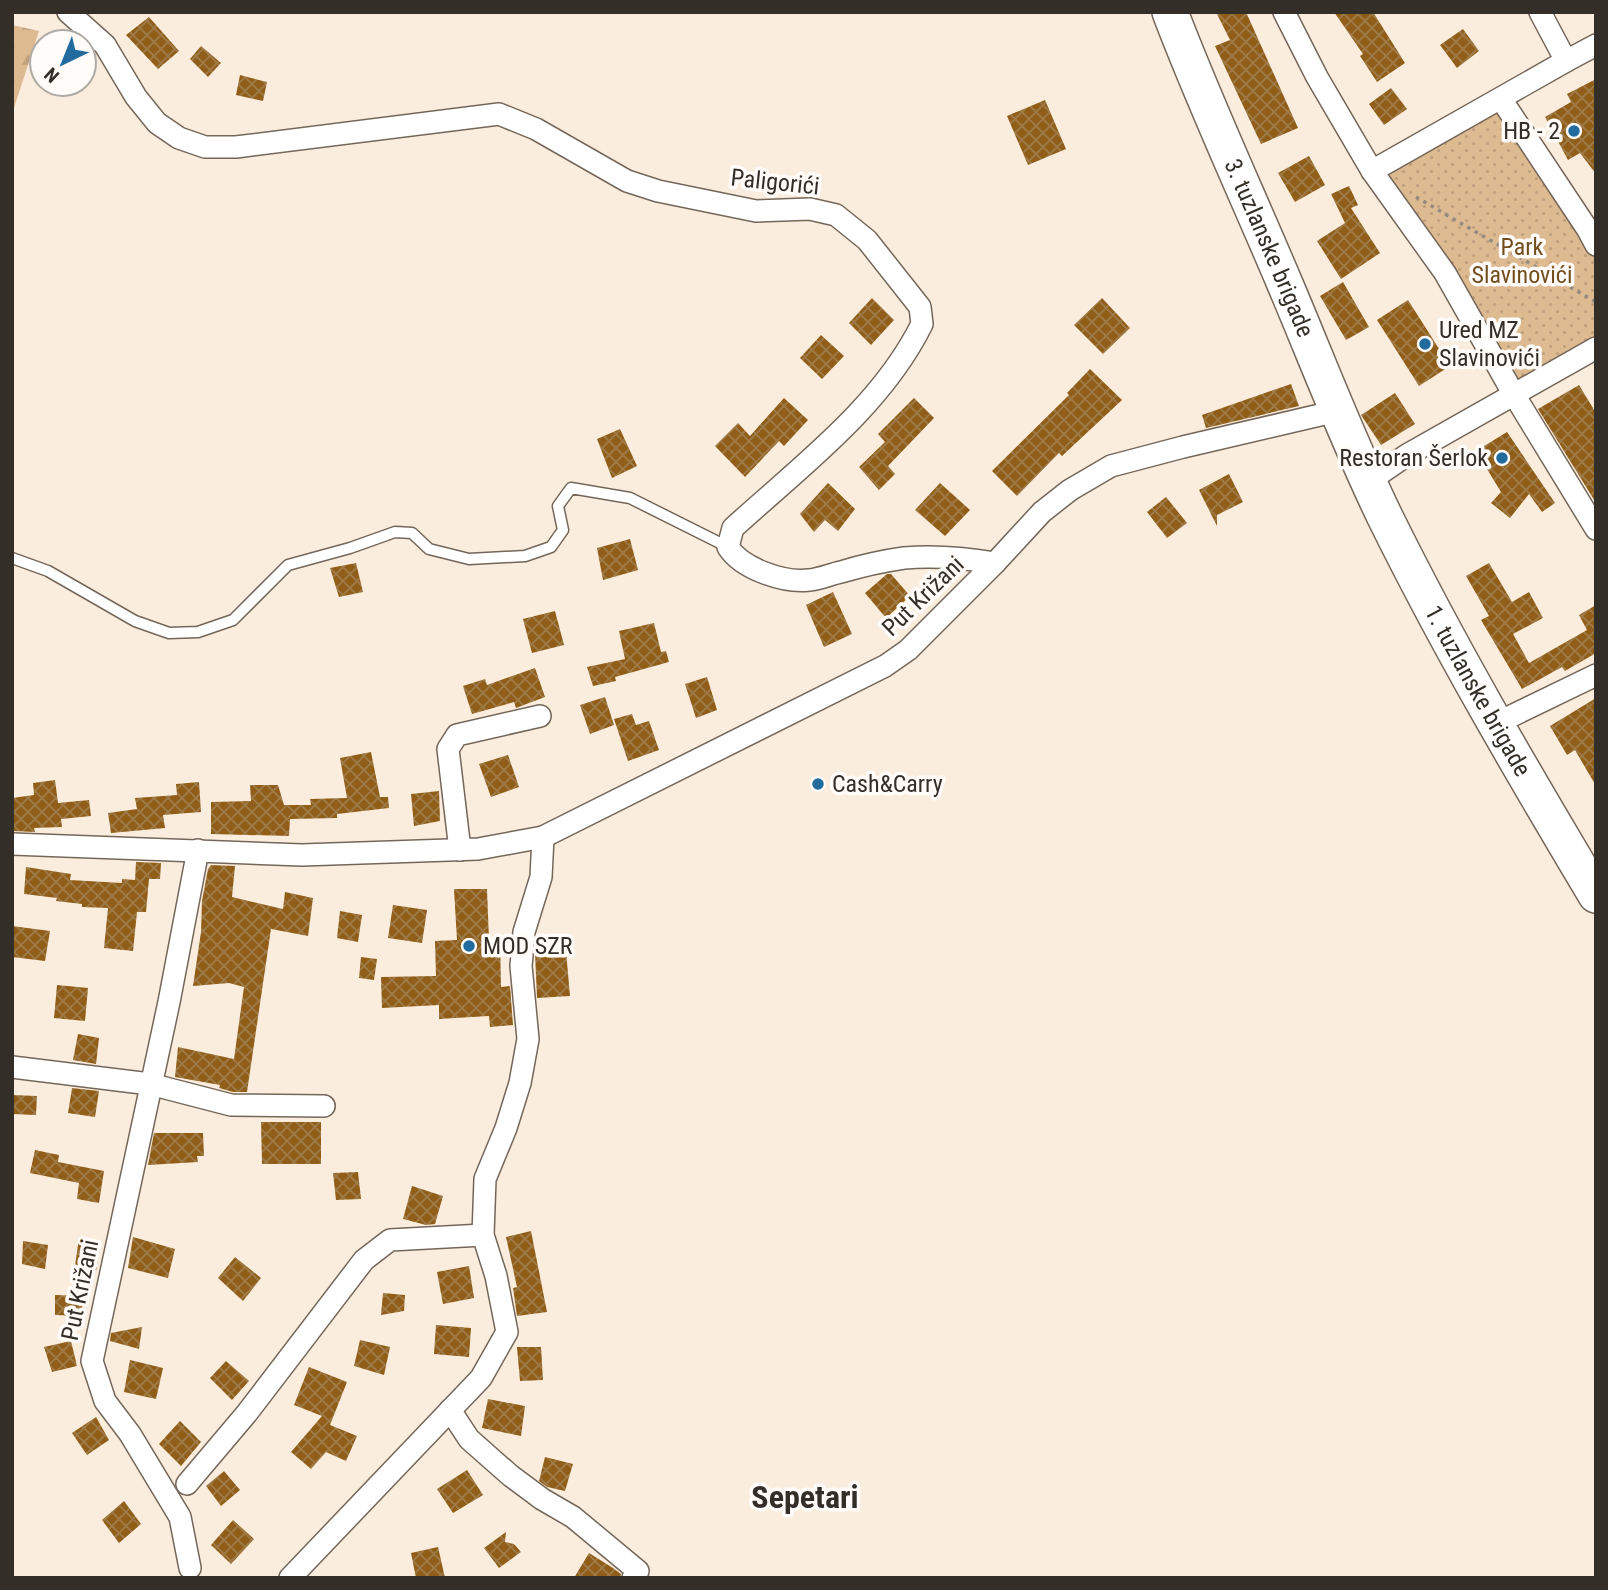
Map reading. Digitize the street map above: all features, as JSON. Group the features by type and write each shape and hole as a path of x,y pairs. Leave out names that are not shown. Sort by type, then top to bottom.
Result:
{"main road":[{"name":"3. tuzlanske brigade","path":"1170,12 1193,73 1310,342 1336,411 1369,481"},
{"name":"1. tuzlanske brigade","path":"1369,481 1424,594 1494,724 1596,895"}],"street":[{"name":"Paligorići","path":"68,12 105,46 136,97 156,123 179,138 205,147 296,141 499,114 536,129 627,181 658,191 756,211 810,209 836,215 867,240 920,307 922,324 886,380 851,419 733,528 728,547"},
{"path":"1284,12 1317,77 1372,171 1445,274 1513,393 1596,529"},
{"path":"1540,12 1566,61"},
{"path":"1372,171 1596,45"},
{"path":"1501,99 1596,245"},
{"path":"1369,481 1407,455 1596,348"},
{"name":"Put Križani","path":"12,844 302,855 478,849 542,837 885,666 908,650 1042,512 1070,490 1111,466 1336,411"},
{"path":"728,547 735,558 751,567 773,576 808,581 904,558 956,556 995,563"},
{"path":"1494,724 1596,675"},
{"path":"460,850 448,749 457,735 540,716"},
{"path":"290,1578 481,1378 507,1332 496,1276 483,1235 485,1179 510,1116 520,1083 528,1039 521,966 524,932 541,877 542,837"},
{"name":"Put Križani","path":"191,1568 180,1517 130,1434 105,1401 92,1361 198,850"},
{"path":"12,1067 150,1084 231,1105 324,1106"},
{"path":"187,1484 247,1413 364,1260 390,1240 483,1235"},
{"path":"450,1410 469,1439 511,1476 573,1517 638,1571 633,1578"}],"lane":[{"path":"12,558 48,571 135,621 169,633 198,632 233,620 288,565 395,532 412,533 429,549 469,559 525,556 551,547 563,530 558,506 571,488 630,498 728,547"}],"path":[{"path":"1407,192 1596,302"}],"green space":[{"path":"12,25 28,29 28,65 12,114"},
{"name":"Park Slavinovići","path":"1501,99 1596,245 1596,348 1513,393 1372,171"}],"building":[{"path":"1216,12 1246,12 1298,128 1261,144 1215,46 1230,40"},
{"path":"1334,12 1373,12 1405,63 1377,82 1360,56 1363,54"},
{"path":"149,17 179,51 158,69 126,35"},
{"path":"1463,29 1479,51 1457,68 1440,45"},
{"path":"201,46 221,63 208,77 190,59"},
{"path":"240,75 267,82 263,101 236,95"},
{"name":"HB - 2","path":"1596,79 1596,174 1580,153 1568,160 1545,117 1571,102 1567,94"},
{"path":"1391,88 1407,109 1384,125 1369,104"},
{"path":"1045,100 1066,149 1028,165 1007,116"},
{"path":"1309,156 1325,185 1295,202 1278,173"},
{"path":"1349,186 1358,205 1351,208 1380,253 1341,279 1317,241 1345,223 1331,194"},
{"path":"1343,282 1369,327 1346,340 1320,296"},
{"path":"872,298 894,320 871,345 849,323"},
{"path":"1102,298 1130,328 1103,354 1074,325"},
{"path":"1408,300 1450,366 1419,386 1377,320"},
{"path":"821,335 844,356 822,379 800,358"},
{"path":"1090,369 1122,400 1062,456 1059,453 1017,496 992,471 1069,395 1067,393"},
{"path":"1291,384 1299,406 1206,428 1202,415"},
{"path":"1579,385 1596,413 1596,503 1538,409"},
{"path":"1395,393 1415,424 1381,445 1361,415"},
{"path":"784,398 808,420 784,446 779,441 745,477 715,446 738,423 750,436"},
{"path":"914,398 934,418 888,466 895,474 879,490 859,467 885,442 878,434"},
{"path":"620,429 637,466 612,478 597,439"},
{"path":"1507,432 1555,503 1542,512 1529,494 1510,518 1491,503 1501,492 1476,451"},
{"path":"1229,474 1243,502 1217,515 1217,526 1199,490"},
{"path":"828,483 855,509 838,531 825,520 814,532 800,514"},
{"path":"940,483 970,510 945,536 915,510"},
{"path":"1166,497 1187,523 1167,538 1147,512"},
{"path":"630,539 638,570 603,580 597,548"},
{"path":"356,563 363,592 339,597 330,568"},
{"path":"1489,563 1512,602 1529,592 1543,618 1513,634 1529,663 1587,630 1579,615 1596,605 1596,653 1565,671 1562,667 1522,689 1481,620 1489,616 1466,576"},
{"path":"887,574 891,574 910,596 886,618 865,593"},
{"path":"833,592 852,634 824,647 806,605"},
{"path":"555,611 564,645 532,653 523,619"},
{"path":"654,623 661,652 666,651 669,662 615,677 616,681 593,686 587,667 625,659 619,631"},
{"path":"535,668 545,697 516,708 514,702 472,714 463,686 485,679 487,685"},
{"path":"707,677 717,710 696,718 685,684"},
{"path":"605,697 614,725 590,734 580,705"},
{"path":"1596,698 1596,786 1575,750 1567,755 1550,726"},
{"path":"632,714 636,725 649,721 659,750 628,761 614,719"},
{"path":"371,752 380,797 388,797 389,808 337,814 337,818 290,819 289,836 211,834 211,802 251,801 250,785 278,785 284,805 311,805 310,799 347,798 340,758"},
{"path":"508,755 519,787 491,797 479,764"},
{"path":"55,780 58,803 89,800 91,816 61,819 62,827 34,828 35,832 12,831 12,798 34,795 33,783"},
{"path":"199,782 201,812 163,815 165,828 111,833 108,813 137,809 135,798 177,795 176,784"},
{"path":"439,791 440,821 414,826 411,794"},
{"path":"136,862 161,863 160,879 149,879 146,912 137,912 133,951 104,948 108,908 82,907 82,904 56,901 57,898 24,894 26,867 71,874 70,880 122,883 122,879 135,880"},
{"path":"211,865 235,866 232,897 283,909 285,892 313,898 308,936 271,929 247,1092 233,1092 219,1088 220,1085 175,1077 178,1047 234,1059 244,987 229,983 193,986 201,932 202,901"},
{"path":"454,889 487,889 489,940 500,940 501,987 510,986 513,1025 490,1027 489,1016 439,1019 439,1005 382,1008 381,977 436,976 435,941 457,940"},
{"path":"393,905 427,910 422,943 388,938"},
{"path":"340,911 362,915 358,942 337,938"},
{"path":"12,926 50,931 45,961 12,957"},
{"path":"566,951 570,996 537,998 535,953"},
{"path":"361,957 377,959 374,980 359,978"},
{"path":"57,985 88,988 85,1021 54,1018"},
{"path":"78,1034 99,1038 96,1064 73,1060"},
{"path":"72,1088 99,1091 95,1117 68,1113"},
{"path":"12,1095 37,1096 36,1115 12,1114"},
{"path":"261,1122 321,1122 321,1164 262,1164"},
{"path":"154,1133 203,1133 204,1156 197,1156 198,1162 148,1165"},
{"path":"35,1150 59,1155 58,1162 104,1171 99,1203 77,1199 79,1183 30,1173"},
{"path":"358,1172 361,1199 336,1200 333,1173"},
{"path":"412,1186 443,1196 435,1224 426,1225 403,1219"},
{"path":"531,1231 547,1312 517,1316 513,1288 517,1287 506,1237"},
{"path":"133,1237 175,1249 168,1278 128,1268"},
{"path":"79,1238 101,1242 96,1271 75,1266"},
{"path":"23,1241 48,1245 45,1269 22,1264"},
{"path":"235,1257 261,1278 243,1301 218,1278"},
{"path":"469,1266 474,1298 443,1304 437,1272"},
{"path":"383,1293 405,1295 404,1311 381,1315"},
{"path":"55,1295 83,1296 82,1316 55,1315"},
{"path":"436,1325 471,1328 469,1357 434,1354"},
{"path":"142,1327 139,1349 110,1341 111,1333"},
{"path":"360,1340 390,1347 384,1375 354,1366"},
{"path":"71,1341 77,1366 52,1372 44,1347"},
{"path":"517,1347 541,1347 543,1380 520,1381"},
{"path":"130,1360 163,1368 156,1399 124,1392"},
{"path":"226,1361 249,1381 232,1400 210,1378"},
{"path":"309,1367 347,1382 330,1425 357,1436 346,1461 326,1452 311,1469 291,1452 322,1416 294,1405"},
{"path":"488,1399 525,1406 521,1436 482,1428"},
{"path":"96,1417 109,1440 87,1455 72,1433"},
{"path":"180,1421 201,1442 181,1466 159,1444"},
{"path":"545,1457 573,1464 565,1491 547,1487 539,1481"},
{"path":"467,1470 483,1495 453,1513 437,1489"},
{"path":"224,1471 240,1490 221,1506 206,1486"},
{"path":"124,1501 141,1524 119,1543 102,1520"},
{"path":"233,1520 254,1539 231,1564 211,1545"},
{"path":"506,1532 505,1542 514,1544 521,1552 499,1568 484,1548"},
{"path":"438,1547 445,1578 416,1578 411,1553"},
{"path":"589,1553 621,1574 620,1578 574,1578"}],"place":[{"name":"HB - 2","path":"1574,131"},
{"name":"Ured MZ Slavinovići","path":"1425,344"},
{"name":"Restoran Šerlok","path":"1502,458"},
{"name":"Cash&Carry","path":"818,784"},
{"name":"MOD SZR","path":"469,946"}],"district":[{"name":"Sepetari","path":"805,1497"}]}
